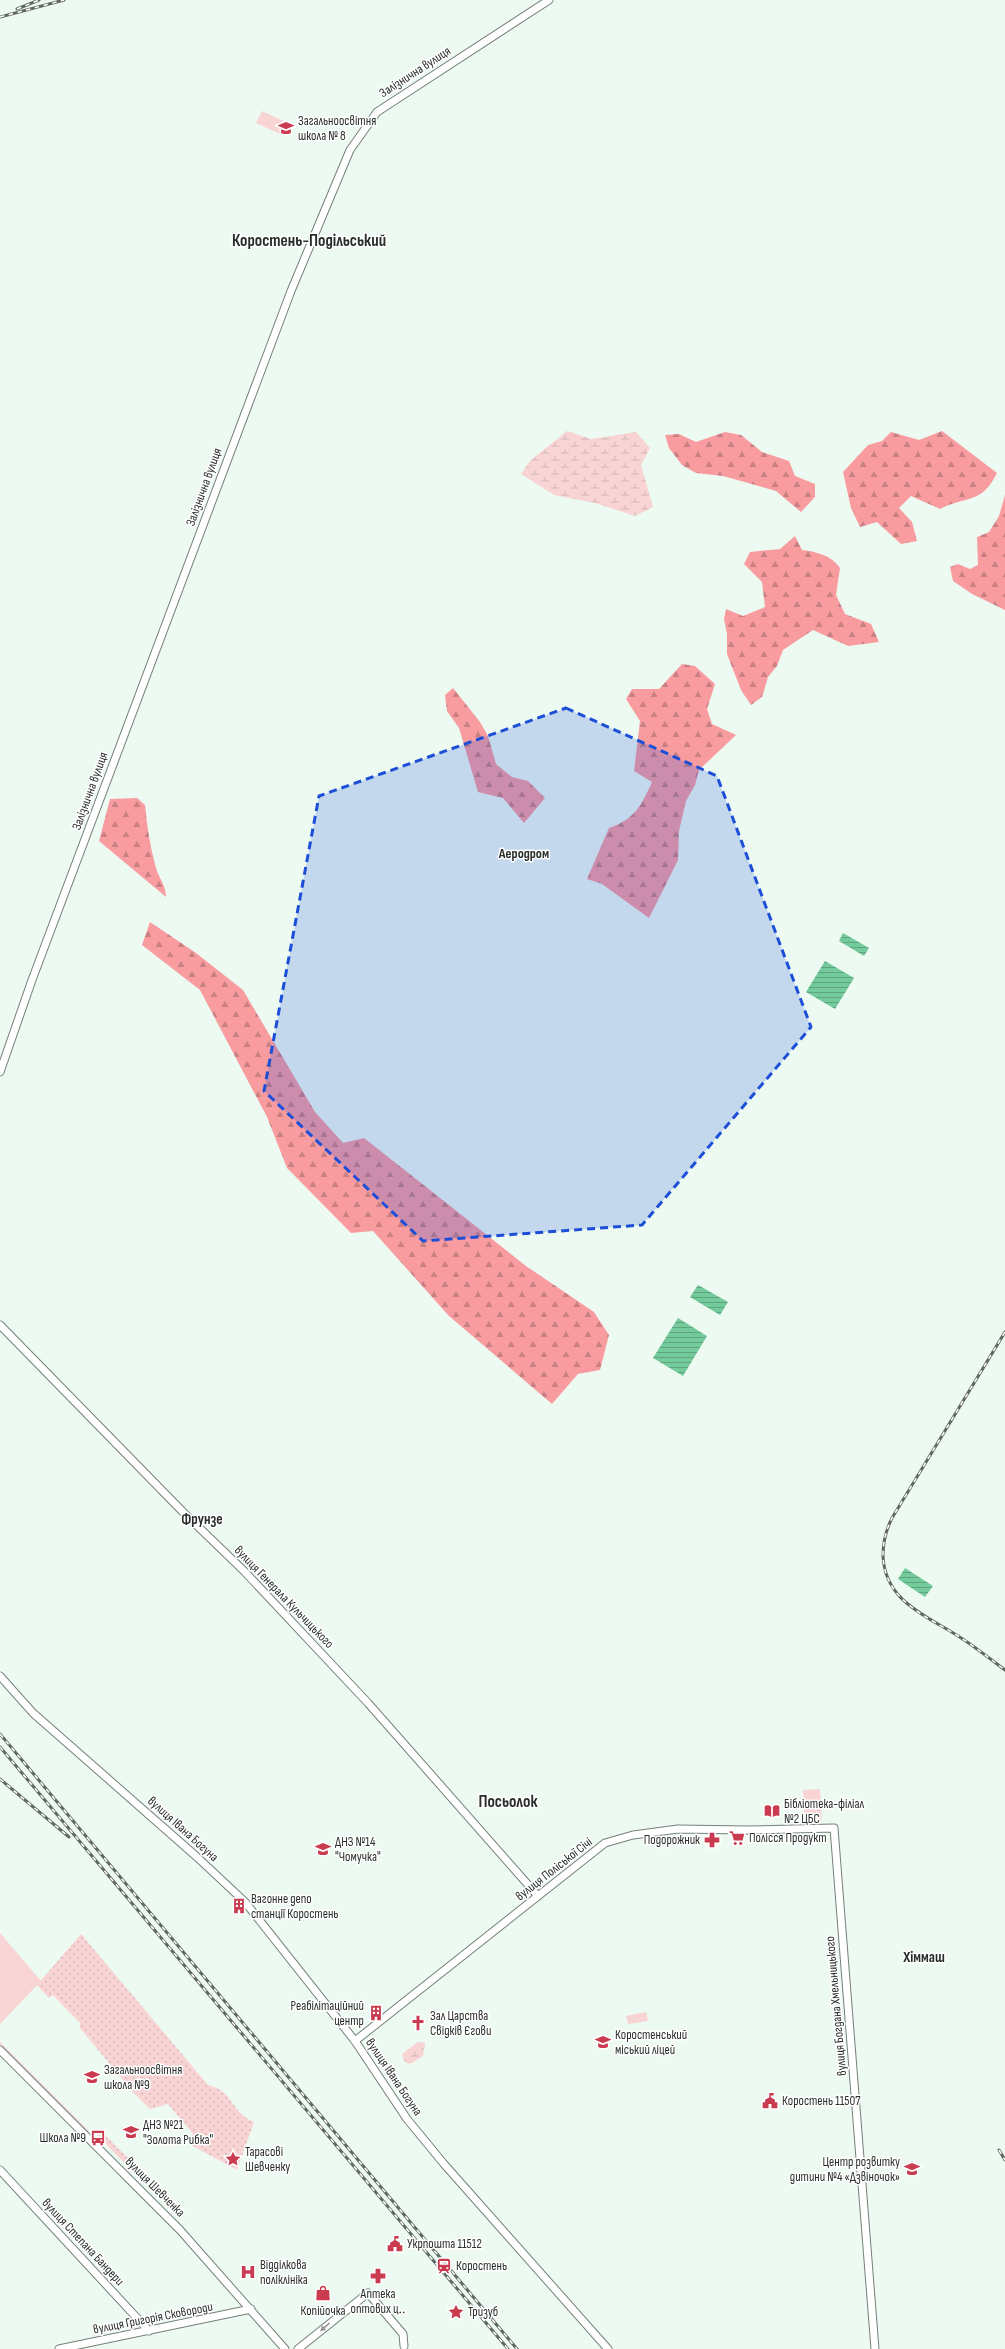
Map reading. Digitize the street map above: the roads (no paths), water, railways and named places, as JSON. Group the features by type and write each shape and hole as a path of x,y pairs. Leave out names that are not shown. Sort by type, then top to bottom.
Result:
{"street":[{"name":"Залізнична вулиця","path":"0,1072 32,980 291,291 350,150 377,112 549,0"},
{"name":"вулиця Генерала Кульчицького","path":"0,1325 183,1512 255,1582 368,1703 538,1896"},
{"name":"вулиця Івана Богуна","path":"0,1676 32,1713 191,1852 245,1902 355,2041 407,2119 444,2164 608,2349"},
{"name":"вулиця Поліської Січі","path":"355,2041 605,1843 632,1835 678,1829 748,1830 834,1828"},
{"name":"вулиця Богдана Хмельницького","path":"834,1828 875,2349"},
{"name":"вулиця Шевченка","path":"0,2050 175,2225 285,2349"},
{"name":"вулиця Степана Бандери","path":"0,2170 149,2331"},
{"path":"298,2349 365,2294 370,2294 403,2334 404,2348"},
{"name":"вулиця Григорія Сковороди","path":"59,2349 251,2309"}],"railway":[{"path":"17,9 39,0"},
{"path":"0,17 64,0"},
{"path":"1005,1332 892,1518 885,1536 883,1556 885,1571 891,1585 899,1596 920,1613 982,1652 1005,1670"},
{"path":"0,1734 517,2349"},
{"path":"0,1747 508,2349"},
{"path":"0,1779 69,1837"},
{"path":"999,2150 1005,2160"}],"place":[{"name":"Загальноосвітня школа № 8","path":"286,128"},
{"name":"Бібліотека-філіал №2 ЦБС","path":"772,1811"},
{"name":"Полісся Продукт","path":"737,1838"},
{"name":"Подорожник","path":"712,1840"},
{"name":"ДНЗ №14 \"Чомучка\"","path":"323,1849"},
{"name":"Вагонне депо станції Коростень","path":"239,1906"},
{"name":"Реабілітаційний центр","path":"376,2013"},
{"name":"Зал Царства Свідків Єгови","path":"418,2023"},
{"name":"Коростенський міський ліцей","path":"603,2042"},
{"name":"Загальноосвітня школа №9","path":"92,2077"},
{"name":"Коростень 11507","path":"770,2101"},
{"name":"ДНЗ №21 \"Золота Рибка\"","path":"131,2132"},
{"name":"Школа №9","path":"98,2138"},
{"name":"Тарасові Шевченку","path":"233,2159"},
{"name":"Центр розвитку дитини №4 «Дзвіночок»","path":"912,2169"},
{"name":"Укрпошта 11512","path":"395,2244"},
{"name":"Коростень","path":"444,2266"},
{"name":"Відділкова поліклініка","path":"248,2272"},
{"name":"Аптека оптових ц‥","path":"378,2276"},
{"name":"Копійочка","path":"323,2293"},
{"name":"Тризуб","path":"456,2312"}],"district":[{"name":"Коростень-Подільський","path":"309,241"},
{"name":"Аеродром","path":"524,853"},
{"name":"Фрунзе","path":"202,1519"},
{"name":"Посьолок","path":"508,1802"},
{"name":"Хіммаш","path":"924,1957"}]}
